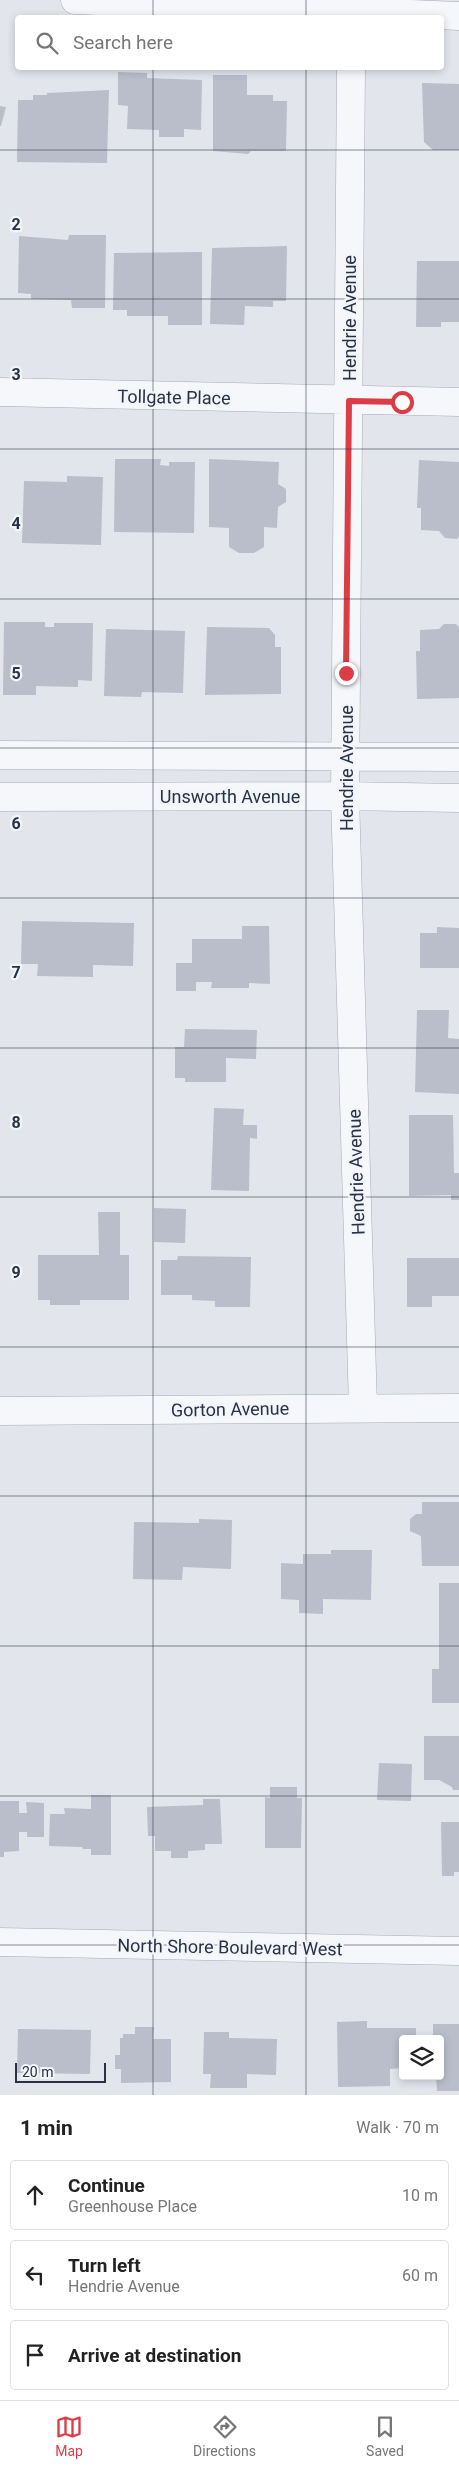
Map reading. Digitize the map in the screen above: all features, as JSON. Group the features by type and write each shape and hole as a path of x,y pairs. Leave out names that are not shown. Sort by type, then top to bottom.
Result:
{"street":[{"path":"75,0 441,15"},
{"path":"444,15 459,16"},
{"name":"Hendrie Avenue","path":"351,70 345,796 363,1407"},
{"name":"Tollgate Place","path":"0,392 459,402"},
{"path":"0,755 345,755 459,757"},
{"name":"Unsworth Avenue","path":"0,797 345,796 459,798"},
{"name":"Gorton Avenue","path":"0,1411 363,1407 459,1408"},
{"name":"North Shore Boulevard West","path":"0,1942 459,1951"}],"building":[{"path":"118,72 147,73 147,78 202,80 201,130 184,129 184,137 159,137 159,130 127,129 128,106 118,105"},
{"path":"213,75 247,75 247,95 273,95 273,101 287,101 286,151 251,151 248,154 213,151"},
{"path":"422,83 459,84 459,150 433,150 424,142"},
{"path":"109,90 107,163 17,162 18,100 33,100 33,95 47,95 47,93"},
{"path":"0,106 6,107 1,126 0,126"},
{"path":"69,235 106,235 105,308 72,308 71,300 31,299 31,294 18,293 19,236 68,240"},
{"path":"287,246 286,301 273,301 273,307 245,306 244,325 210,324 212,248"},
{"path":"202,252 202,325 168,325 168,316 127,316 127,310 113,310 114,253"},
{"path":"417,261 459,261 459,322 441,322 441,327 416,327"},
{"path":"115,459 161,459 160,465 169,466 169,462 195,462 194,533 114,532"},
{"path":"209,459 279,462 278,484 286,489 286,502 278,507 277,528 264,527 264,547 254,553 239,553 229,547 229,528 209,527"},
{"path":"419,460 459,462 459,536 457,539 445,538 439,531 421,530 421,508 417,508"},
{"path":"67,476 103,477 101,545 22,543 24,481 67,482"},
{"path":"4,622 45,622 45,627 54,627 54,623 93,623 92,681 78,680 78,687 36,686 36,695 3,695"},
{"path":"444,624 456,624 459,627 459,698 417,699 416,651 420,651 420,630 439,629"},
{"path":"207,627 269,628 275,635 275,647 281,647 281,694 205,695"},
{"path":"106,629 185,631 183,693 142,692 141,697 104,696"},
{"path":"22,921 134,923 133,966 93,965 93,977 37,976 38,964 21,964"},
{"path":"242,926 269,926 270,984 249,983 249,988 211,988 212,982 196,982 196,991 176,991 176,963 192,963 192,939 242,939"},
{"path":"437,927 459,928 459,968 420,968 420,933 437,933"},
{"path":"417,1010 449,1010 448,1038 459,1039 459,1094 415,1092"},
{"path":"185,1029 257,1030 256,1059 226,1058 226,1082 185,1082 185,1078 175,1078 175,1047 184,1047"},
{"path":"214,1108 244,1109 243,1125 257,1125 257,1139 250,1138 249,1191 211,1190"},
{"path":"409,1115 453,1115 454,1173 459,1173 459,1200 451,1200 451,1195 409,1196"},
{"path":"154,1208 186,1209 185,1243 154,1242"},
{"path":"98,1212 120,1212 120,1255 129,1255 129,1300 80,1300 80,1305 50,1305 50,1300 38,1300 38,1255 99,1255"},
{"path":"178,1256 251,1257 250,1307 215,1307 215,1301 192,1300 192,1295 161,1295 161,1260 177,1260"},
{"path":"407,1258 459,1258 459,1296 432,1296 432,1307 407,1307"},
{"path":"422,1502 459,1502 459,1566 422,1566 421,1536 410,1531 410,1519 416,1514 422,1514"},
{"path":"199,1519 232,1520 231,1569 183,1567 182,1580 133,1579 134,1522 199,1523"},
{"path":"331,1550 372,1550 371,1600 323,1599 323,1614 299,1613 299,1600 281,1599 281,1563 303,1564 303,1554 331,1554"},
{"path":"439,1583 459,1583 459,1703 432,1703 432,1669 439,1669"},
{"path":"424,1736 459,1736 459,1790 453,1790 452,1787 439,1780 424,1780"},
{"path":"379,1763 412,1764 411,1801 377,1800"},
{"path":"270,1787 297,1787 297,1798 302,1798 301,1848 265,1848 265,1797 270,1798"},
{"path":"91,1795 111,1795 111,1855 91,1855 91,1849 83,1849 82,1847 49,1846 50,1814 65,1814 64,1808 91,1809"},
{"path":"203,1799 220,1799 222,1844 205,1844 205,1850 188,1851 188,1858 171,1858 171,1851 155,1851 155,1836 148,1836 147,1807 203,1805"},
{"path":"0,1801 19,1801 19,1813 27,1813 26,1802 44,1803 44,1837 27,1837 27,1832 19,1832 19,1851 4,1852 4,1857 0,1857"},
{"path":"441,1822 459,1822 459,1872 454,1872 454,1876 442,1876"},
{"path":"367,2021 367,2028 416,2028 416,2035 399,2035 399,2068 390,2069 390,2086 338,2087 337,2022"},
{"path":"433,2024 459,2024 459,2091 437,2091 436,2080 444,2080 444,2035 433,2035"},
{"path":"135,2027 154,2027 153,2039 171,2039 171,2082 121,2083 121,2069 115,2069 115,2055 120,2055 120,2038 123,2038 123,2034 135,2034"},
{"path":"18,2029 91,2030 90,2074 17,2073"},
{"path":"204,2032 229,2032 229,2038 277,2039 276,2075 247,2074 247,2088 210,2088 211,2074 203,2074"}],"route":[{"path":"346,673 349,401 402,402"}]}
